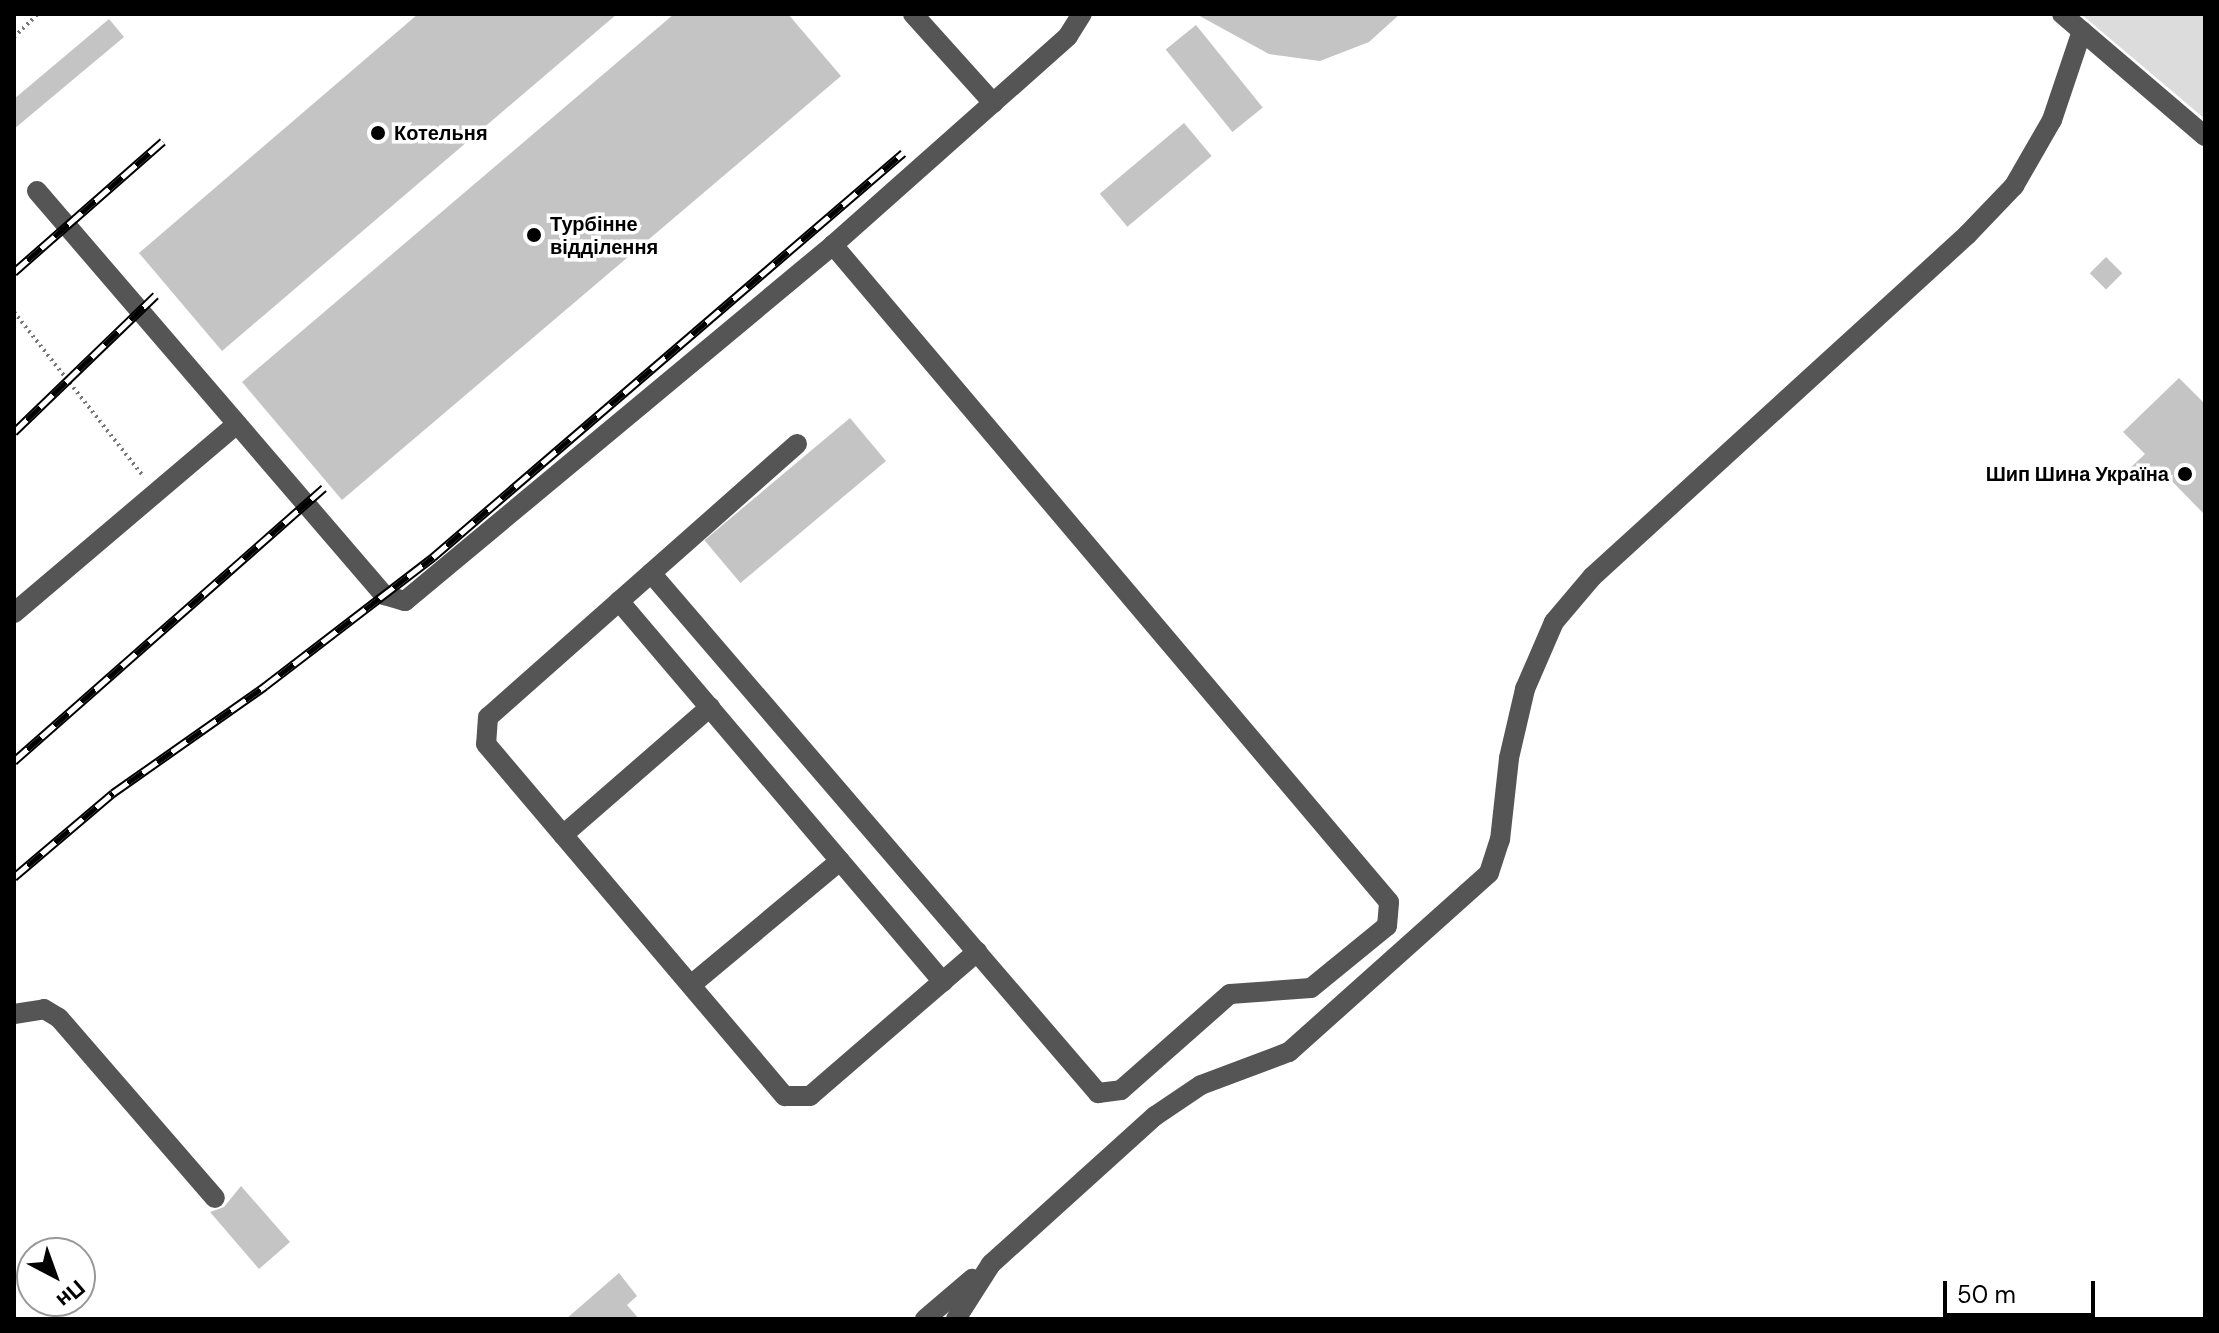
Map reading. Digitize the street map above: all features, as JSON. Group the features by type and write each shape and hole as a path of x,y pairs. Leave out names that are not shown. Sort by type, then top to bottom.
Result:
{"street":[{"path":"913,14 993,103"},
{"path":"37,191 384,595 405,601 833,245 1068,36 1082,14"},
{"path":"2062,14 2205,136"},
{"path":"925,1319 991,1264 1155,1116 1201,1085 1289,1052 1489,873 1500,840 1509,758 1525,689 1554,622 1592,577 1955,246 2014,186 2052,120 2082,31"},
{"path":"651,573 1092,1088 1109,1094 1230,994 1311,988 1387,926 1392,910 833,245"},
{"path":"14,613 237,424"},
{"path":"797,444 488,717 486,744 785,1096 795,1099 810,1096 977,952"},
{"path":"619,601 943,982"},
{"path":"563,835 710,707"},
{"path":"691,985 840,861"},
{"path":"14,1014 44,1009 59,1018 215,1198"},
{"path":"956,1319 991,1264"}],"path":[{"path":"14,37 38,14"},
{"path":"14,312 156,491"}],"shaded area":[{"path":"2081,14 2205,14 2205,119"}],"building":[{"name":"Котельня","path":"418,14 617,14 222,351 139,253"},
{"name":"Турбінне відділення","path":"674,14 788,14 841,76 342,500 242,382"},
{"path":"1196,14 1400,14 1369,42 1320,61 1269,54"},
{"path":"109,19 124,37 14,129 14,99"},
{"path":"1196,25 1263,107 1232,132 1166,50"},
{"path":"1184,123 1212,156 1127,227 1100,194"},
{"path":"2106,257 2122,273 2106,290 2090,273"},
{"name":"Шип Шина Україна","path":"2179,378 2205,404 2205,515 2160,469 2143,485 2128,470 2145,454 2123,432"},
{"path":"850,418 886,461 740,583 704,540"},
{"path":"241,1186 290,1242 259,1269 210,1212 224,1207"},
{"path":"619,1273 637,1296 627,1305 639,1319 566,1319"}],"railway":[{"path":"14,272 163,141"},
{"path":"14,877 113,793 265,686 433,557 903,153"},
{"path":"14,432 156,295"},
{"path":"14,761 324,488"}],"place":[{"name":"Котельня","path":"378,133"},
{"name":"Турбінне відділення","path":"534,235"},
{"name":"Шип Шина Україна","path":"2185,474"}]}
